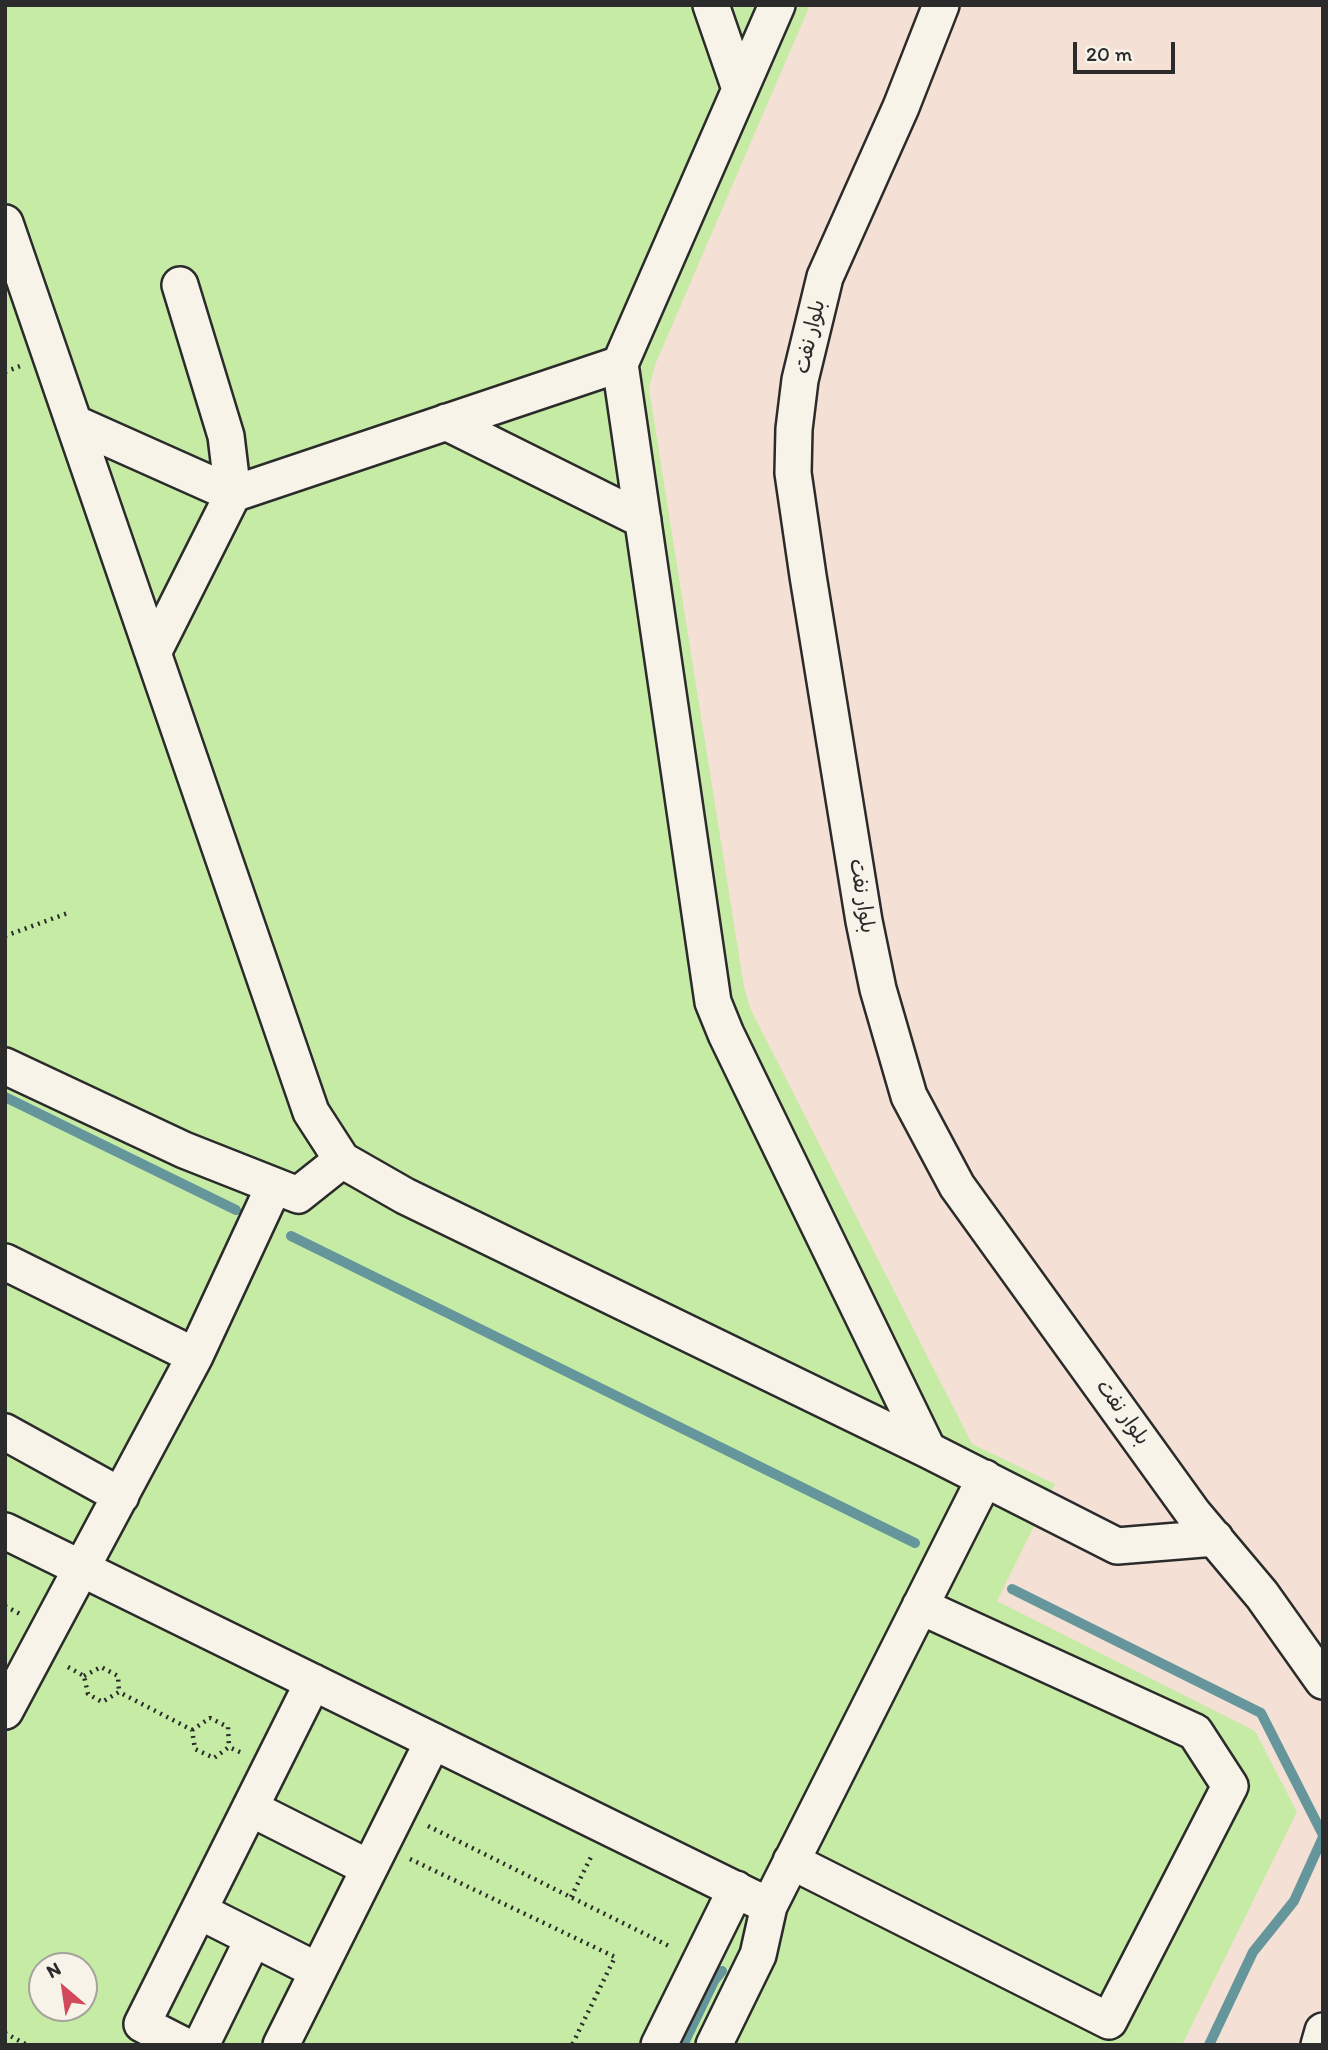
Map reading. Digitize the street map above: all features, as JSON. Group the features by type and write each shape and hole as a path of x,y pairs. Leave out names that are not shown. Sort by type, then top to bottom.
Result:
{"street":[{"path":"711,5 740,89"},
{"path":"777,5 621,364 712,1002 928,1450"},
{"name":"بلوار نفت","path":"941,5 901,107 825,277 800,380 794,429 793,473 864,921 878,989 909,1096 957,1186 1185,1501 1262,1595 1323,1682"},
{"path":"5,223 311,1112 342,1160 405,1196 985,1478 1117,1546 1215,1538"},
{"path":"153,653 233,494 226,436 180,285"},
{"path":"74,423 233,494 621,364"},
{"path":"446,422 643,520"},
{"path":"5,1066 184,1150 298,1195 342,1160"},
{"path":"5,1711 195,1356 274,1186"},
{"path":"5,1262 195,1356"},
{"path":"5,1432 121,1496"},
{"path":"715,2045 758,1955 769,1906 985,1478"},
{"path":"5,1531 769,1906"},
{"path":"791,1861 1109,2021 1230,1786 1195,1732 920,1606"},
{"path":"183,2045 142,2024 313,1682"},
{"path":"281,2045 433,1741"},
{"path":"250,1808 375,1856"},
{"path":"659,2045 736,1889"},
{"path":"199,1911 317,1971"},
{"path":"201,2045 253,1939"},
{"path":"1319,2045 1323,2031"}],"path":[{"path":"5,936 68,913"},
{"path":"38,1651 84,1676 88,1694 102,1702 119,1692"},
{"path":"84,1676 101,1667 118,1676 119,1692"},
{"path":"119,1692 192,1730"},
{"path":"192,1730 211,1718 228,1727 229,1746"},
{"path":"192,1730 195,1749 214,1758 229,1746"},
{"path":"229,1746 271,1768"},
{"path":"398,1811 700,1962"},
{"path":"571,1897 606,1826"},
{"path":"375,1856 615,1957 572,2045"},
{"path":"5,2033 27,2045"}],"green space":[{"path":"5,5 810,5 655,365 649,389 744,987 750,1008 972,1444 1055,1484 997,1601 1255,1731 1297,1812 1182,2045 5,2045"}],"waterway":[{"path":"5,1097 236,1210"},
{"path":"291,1236 915,1543"},
{"path":"1012,1589 1261,1713 1323,1835"},
{"path":"1209,2045 1253,1952 1294,1901 1323,1837"},
{"path":"683,2045 714,1981 722,1971"}]}
